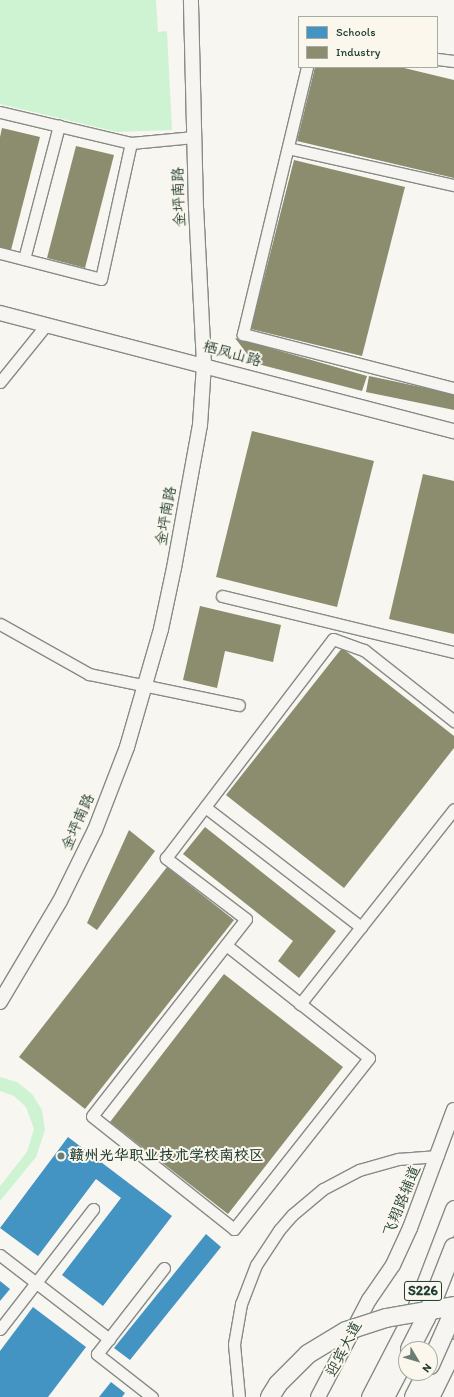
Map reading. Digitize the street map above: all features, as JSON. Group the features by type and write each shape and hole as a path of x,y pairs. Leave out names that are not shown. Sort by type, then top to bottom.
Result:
{"highway":[{"path":"412,1341 426,1318 454,1247"},
{"path":"270,1397 278,1384 308,1354 346,1331 386,1318 454,1306"},
{"path":"438,1347 454,1311"},
{"path":"385,1397 398,1369"},
{"path":"414,1397 422,1381"}],"main road":[{"name":"S226","path":"410,1341 432,1267 454,1209"},
{"path":"432,1394 452,1356"},
{"name":"S226","path":"370,1397 385,1370 398,1358"}],"street":[{"name":"金坪南路","path":"1,997 60,901 96,830 127,747 161,629 200,425 204,364 194,137 191,0"},
{"path":"438,59 454,62"},
{"path":"307,68 243,334 454,388"},
{"path":"0,112 131,143 194,137"},
{"path":"24,259 59,126"},
{"path":"0,252 101,279 131,143"},
{"path":"288,148 454,185"},
{"name":"栖凤山路","path":"0,313 204,364 454,431"},
{"path":"0,382 46,324"},
{"path":"222,596 454,652"},
{"path":"0,624 89,674 239,705"},
{"path":"226,945 369,1058 234,1229 92,1116 246,919 166,858 333,639 364,650 454,721"},
{"path":"205,807 361,927"},
{"path":"300,1004 454,809"},
{"name":"飞翔路辅道","path":"369,1300 396,1258 438,1156 454,1110"},
{"path":"238,1397 234,1344 241,1304 256,1265 278,1230 302,1206 323,1189 359,1170 398,1159 438,1156"},
{"path":"0,1329 93,1209"},
{"path":"0,1255 109,1339"},
{"path":"432,1267 454,1269"},
{"path":"152,1397 97,1354 164,1268"},
{"name":"迎宾大道","path":"318,1397 369,1300"},
{"path":"438,1355 452,1356"}],"green space":[{"path":"0,0 156,0 158,32 167,31 172,130 117,132 0,104"},
{"path":"0,1077 17,1082 32,1094 42,1110 45,1130 36,1157 0,1201 0,1186 27,1152 34,1129 26,1107 14,1096 0,1091"}],"building: Schools":[{"path":"68,1137 172,1216 103,1306 62,1275 121,1198 96,1179 38,1256 0,1228"},
{"path":"206,1234 221,1247 130,1360 114,1348"},
{"path":"0,1281 10,1289 0,1301"},
{"path":"33,1307 86,1347 48,1397 0,1397 0,1351"},
{"path":"111,1382 125,1393 122,1397 99,1397"}],"building: Industry":[{"path":"315,68 404,68 454,80 454,178 297,141"},
{"path":"2,128 40,137 11,250 0,247 0,137"},
{"path":"76,146 114,155 85,268 47,258"},
{"path":"294,160 405,187 362,356 251,329"},
{"path":"235,338 367,376 362,391 254,363"},
{"path":"369,376 454,394 454,410 366,392"},
{"path":"252,431 374,461 337,607 216,577"},
{"path":"423,474 454,481 454,634 389,619"},
{"path":"200,606 281,625 273,662 225,651 217,688 183,680"},
{"path":"342,648 454,736 454,748 344,888 226,795"},
{"path":"205,827 336,931 299,978 278,961 293,941 183,854"},
{"path":"129,830 155,851 97,930 87,923"},
{"path":"167,867 234,920 85,1109 19,1057"},
{"path":"224,974 343,1067 228,1214 110,1122"}],"place":[{"name":"赣州光华职业技术学校南校区","path":"61,1156"}]}
